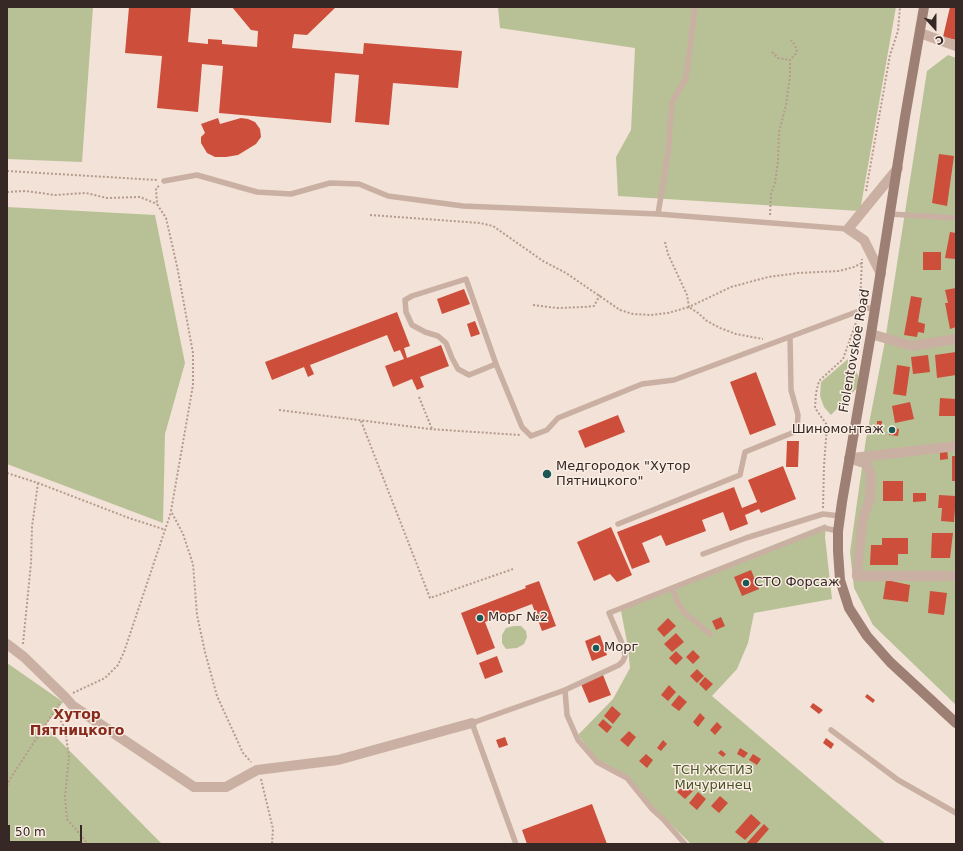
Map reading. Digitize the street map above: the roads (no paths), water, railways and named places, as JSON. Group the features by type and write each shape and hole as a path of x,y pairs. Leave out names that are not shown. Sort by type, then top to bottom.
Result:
{"main road":[{"name":"Fiolentovskoe Road","path":"924,7 840,516 838,531 840,580 849,608 867,636 890,662 956,723"}],"street":[{"path":"920,34 956,46"},
{"path":"848,229 898,168"},
{"name":"Fiolentovskoe Road","path":"848,229 864,240 881,274"},
{"path":"871,334 912,346 956,339"},
{"path":"849,458 956,446"},
{"path":"849,458 867,464 871,475 870,498 862,522 857,576 956,576"},
{"path":"7,644 24,657 73,706 194,787 226,787 257,770 338,760 472,722"}],"lane":[{"path":"658,214 668,153 672,102 686,78 695,7"},
{"path":"164,181 197,175 257,192 291,194 330,183 359,184 388,196 463,206 658,214 848,229"},
{"path":"890,214 956,218"},
{"path":"496,364 469,375 458,369 446,343 438,336 425,332 412,325 406,312 405,300 412,296 466,279 496,364 522,427 531,436 547,430 558,418 642,384 674,380 859,311 868,308 875,309"},
{"path":"618,524 740,475 745,452 792,433 797,429 798,415 791,390 790,337"},
{"path":"703,554 746,538 824,514 840,516"},
{"path":"516,844 472,722 565,690 619,665 625,656 624,648 609,613 824,528 838,531"},
{"path":"672,588 679,605 685,613 710,634"},
{"path":"565,690 567,715 578,740 597,762 627,778 652,809 685,844"},
{"path":"831,730 898,780 956,813"}],"place":[{"name":"Шиномонтаж","path":"892,430"},
{"name":"Медгородок \"Хутор Пятницкого\"","path":"547,474"},
{"name":"СТО Форсаж","path":"746,583"},
{"name":"Морг №2","path":"480,618"},
{"name":"Морг","path":"596,648"}],"district":[{"name":"Хутор Пятницкого","path":"77,724"}],"park label":[{"name":"ТСН ЖСТИЗ Мичуринец","path":"713,778"}]}
